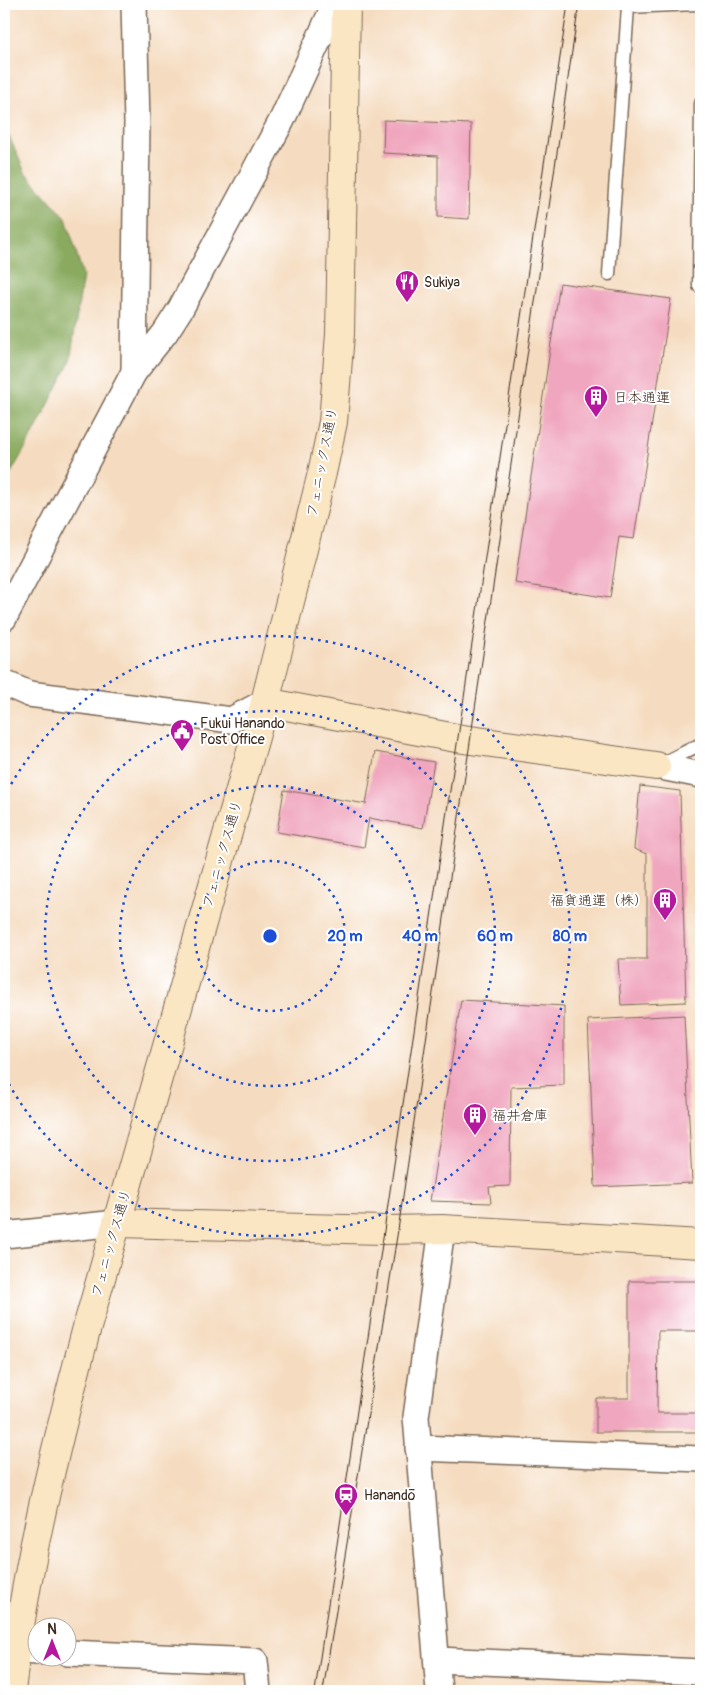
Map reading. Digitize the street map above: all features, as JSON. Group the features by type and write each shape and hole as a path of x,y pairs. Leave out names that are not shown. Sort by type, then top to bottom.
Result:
{"main road":[{"name":"フェニックス通り","path":"11,1691 19,1651 36,1536 61,1428 86,1331 265,702 333,422 340,334 346,4"},
{"path":"265,702 456,738 656,766"},
{"path":"117,1222 384,1230 442,1229 701,1244"}],"street":[{"path":"134,4 137,122 134,372"},
{"path":"4,618 134,372 182,308 282,120 335,4"},
{"path":"4,683 28,694 231,720 265,702"},
{"path":"656,766 701,775"},
{"path":"4,1235 117,1222"},
{"path":"439,1691 416,1417 442,1229"},
{"path":"418,1448 701,1459"},
{"path":"78,1653 255,1661 258,1691"},
{"path":"437,1660 701,1672"}],"lane":[{"path":"609,274 628,7 697,4 701,6"},
{"path":"699,286 701,103"},
{"path":"656,766 701,744"}],"green space":[{"path":"4,125 25,172 66,218 83,275 70,362 35,431 4,485"}],"building":[{"path":"384,120 471,124 469,219 438,217 438,156 383,153"},
{"name":"日本通運","path":"560,283 671,299 634,539 619,537 610,598 515,583"},
{"path":"375,752 434,762 423,828 369,818 364,847 277,832 284,790 366,804"},
{"name":"福貨通運（株）","path":"640,786 680,791 686,1002 621,1005 618,959 647,959 647,854 634,849"},
{"name":"福井倉庫","path":"461,1000 564,1006 564,1085 511,1087 510,1186 489,1187 491,1203 430,1201"},
{"path":"684,1015 692,1183 595,1187 588,1020"},
{"path":"629,1281 701,1281 701,1331 658,1331 657,1413 701,1413 701,1432 596,1432 596,1398 629,1398"}],"tram line":[{"path":"315,1691 568,4"},
{"path":"323,1691 398,1230 579,4"}],"place":[{"name":"Sukiya","path":"407,303"},
{"name":"日本通運","path":"596,418"},
{"name":"Fukui Hanando Post Office","path":"182,752"},
{"name":"福貨通運（株）","path":"665,921"},
{"name":"福井倉庫","path":"475,1136"},
{"name":"Hanandō","path":"346,1516"}]}
